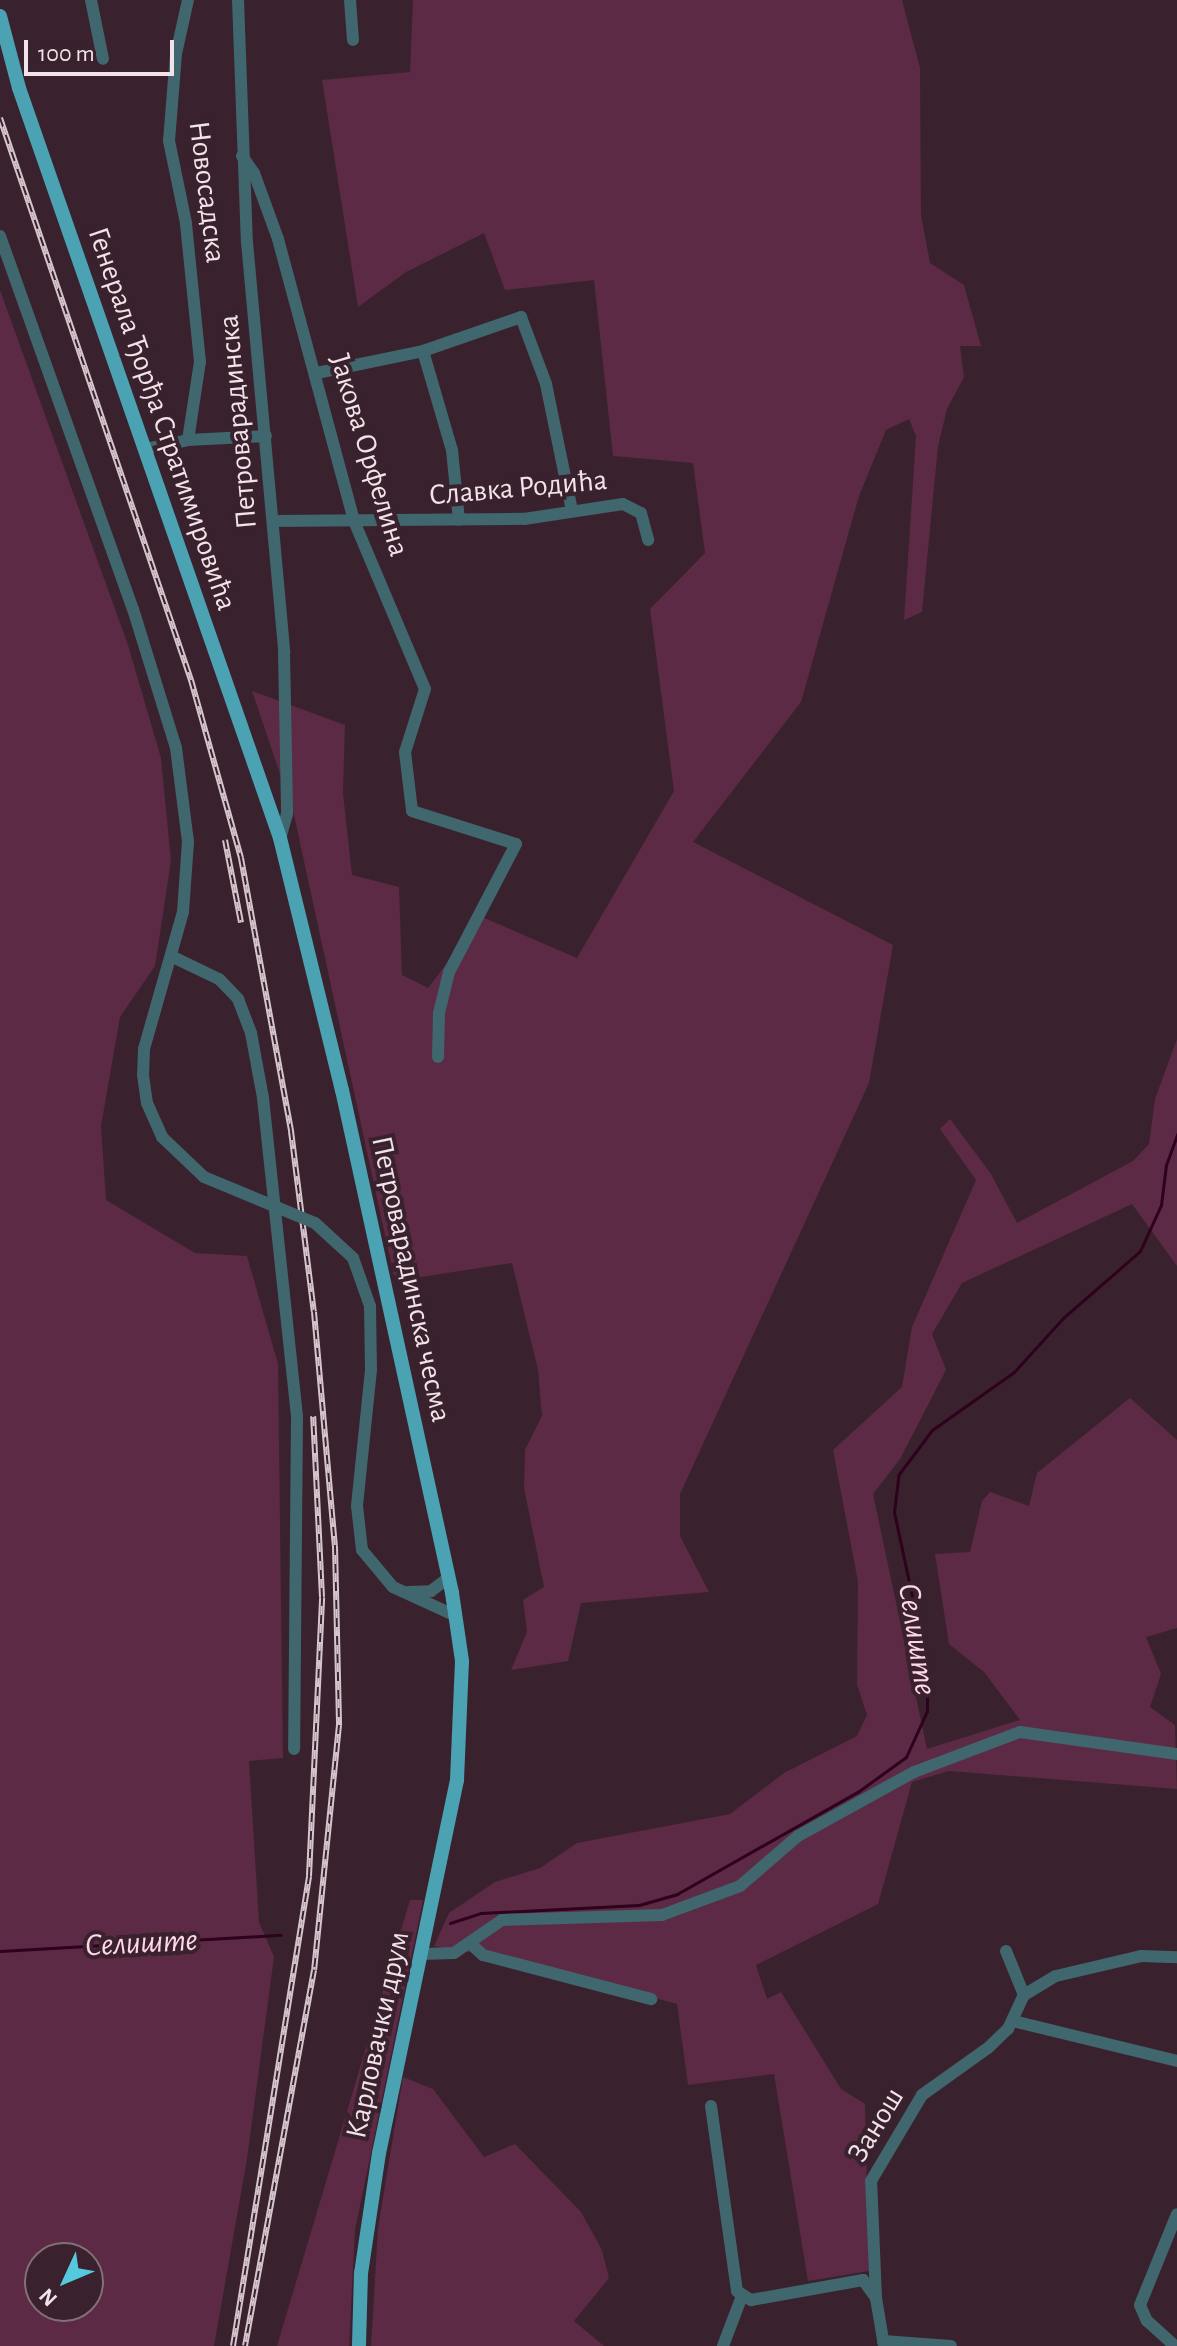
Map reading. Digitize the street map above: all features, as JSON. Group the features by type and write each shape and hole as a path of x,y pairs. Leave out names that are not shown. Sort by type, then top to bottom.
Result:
{"main road":[{"name":"Генерала Ђорђа Стратимировића","path":"0,16 19,88 280,838"},
{"name":"Петроварадинска чесма","path":"280,838 342,1090 456,1616 462,1661 461,1736"},
{"name":"Карловачки друм","path":"359,2346 365,2235 447,1843 461,1736"}],"street":[{"path":"91,0 103,59"},
{"name":"Новосадска","path":"188,0 176,54 169,141 186,223 200,362 188,440"},
{"name":"Петроварадинска","path":"238,0 242,156 284,652 287,814 280,838"},
{"path":"350,0 353,40"},
{"name":"Јакова Орфелина","path":"242,156 254,173 278,239 317,373 354,521 425,689 405,752 412,811 516,844 446,980 438,1057"},
{"path":"0,236 133,609 173,736 188,842 183,912 143,1062 147,1103 162,1137 204,1177 315,1223 353,1258 370,1306 371,1370 357,1531 371,1566 402,1592 456,1616"},
{"path":"317,373 423,351 521,317 527,320 546,384 572,511"},
{"path":"423,351 452,450 459,520"},
{"path":"145,449 188,440 266,436"},
{"name":"Славка Родића","path":"274,521 459,520 623,504 641,513 648,540"},
{"path":"173,957 219,979 238,999 251,1033 263,1098 297,1417 294,1749"},
{"path":"402,1592 431,1591 448,1578"},
{"path":"422,1954 454,1953 502,1920 662,1915 727,1891 798,1836 933,1765 1020,1732 1177,1754"},
{"path":"470,1943 483,1955 651,1999"},
{"path":"1006,1951 1024,1995 1056,1976 1107,1962 1177,1957"},
{"name":"Занош","path":"951,2346 883,2344 876,2298 870,2187 879,2161 922,2095 988,2048 1013,2021 1024,1995"},
{"path":"1013,2021 1177,2061"},
{"path":"711,2106 742,2296 723,2346"},
{"path":"1175,2346 1147,2321 1140,2305 1177,2214"},
{"path":"742,2296 756,2299 852,2278 872,2287 876,2298"}],"shaded area":[{"path":"413,0 902,0 920,68 921,215 930,263 964,285 981,346 960,346 964,377 947,409 938,446 922,612 904,620 916,436 909,419 886,430 859,496 801,702 693,842 893,945 869,1083 680,1494 680,1536 709,1592 581,1603 568,1661 511,1670 527,1632 523,1600 544,1587 524,1488 525,1450 542,1416 538,1370 512,1263 395,1281 294,815 252,691 345,725 343,793 352,875 399,887 402,975 428,988 482,917 577,958 674,791 650,609 705,553 693,463 613,456 594,280 505,290 484,233 406,272 358,307 322,80 410,72"},
{"path":"0,290 128,645 161,758 171,861 155,966 120,1017 101,1126 106,1200 195,1253 247,1256 278,1364 283,1758 249,1761 259,1922 274,1957 247,2159 214,2346 0,2346"},
{"path":"1177,1039 1177,1266 1132,1204 962,1283 932,1334 946,1370 900,1459 873,1494 927,1749 1020,1720 984,1672 949,1644 935,1554 970,1552 982,1501 990,1492 1029,1506 1037,1473 1130,1398 1177,1440 1177,1628 1146,1637 1161,1674 1150,1707 1175,1725 1177,1789 949,1771 912,1782 878,1904 756,1965 767,1999 781,1992 841,2089 865,2104 869,2271 808,2281 774,2074 688,2085 677,2004 516,1960 434,1946 449,1913 495,1882 540,1868 577,1843 730,1814 784,1773 857,1736 867,1715 857,1684 858,1582 833,1450 902,1387 912,1327 976,1180 940,1129 950,1119 991,1174 1017,1223 1133,1161 1149,1144 1155,1099"},
{"path":"410,1900 423,1900 355,2230 349,2346 277,2346"},
{"path":"403,2077 433,2089 484,2157 515,2144 581,2212 602,2250 609,2278 574,2321 604,2346 371,2346 378,2228"}],"waterway":[{"name":"Селиште","path":"450,1923 481,1913 639,1905 677,1894 859,1791 906,1757 927,1711 927,1666 894,1512 899,1474 932,1430 1014,1372 1063,1318 1140,1251 1161,1205 1166,1165 1177,1134"},
{"name":"Селиште","path":"0,1951 281,1935"}],"railway":[{"path":"0,118 191,680 241,858 291,1131 314,1312 335,1546 339,1725 314,1970 245,2346"},
{"path":"225,840 241,922"},
{"path":"233,2346 309,1876 322,1597 313,1416"}]}
